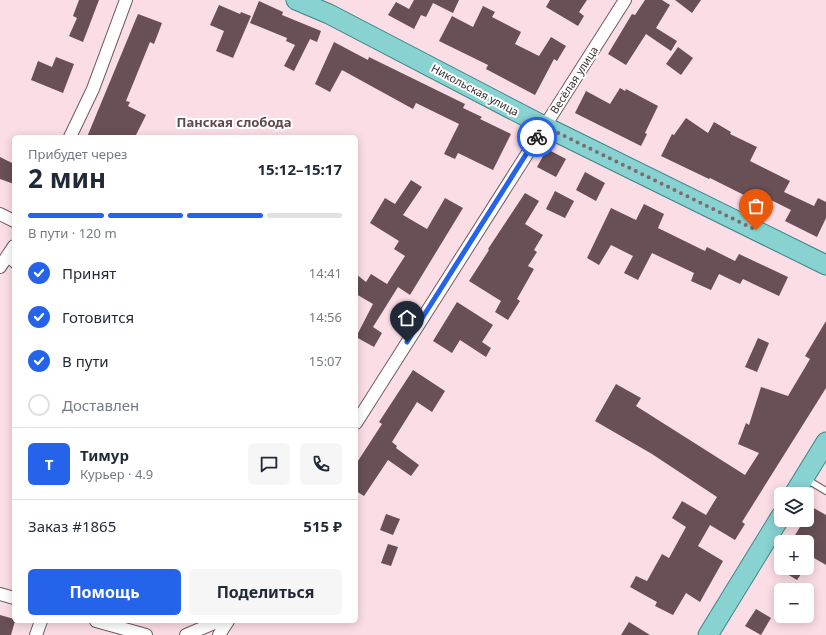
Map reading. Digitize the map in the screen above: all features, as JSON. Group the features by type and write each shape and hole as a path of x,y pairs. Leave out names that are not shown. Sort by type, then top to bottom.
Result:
{"main road":[{"name":"Никольская улица","path":"296,0 329,14 544,126 826,265"},
{"path":"798,487 826,442"},
{"path":"708,635 774,527"}],"street":[{"path":"71,135 93,89 126,0"},
{"name":"Весёлая улица","path":"358,420 625,0"},
{"path":"0,214 12,220"},
{"path":"7,263 12,251"},
{"path":"0,594 12,597"},
{"path":"36,635 40,623"},
{"path":"103,623 146,635"},
{"path":"186,635 214,623"},
{"path":"219,635 227,623"}],"lane":[{"path":"804,478 826,491"}],"building":[{"path":"79,0 99,0 83,42 69,36 77,18 73,16"},
{"path":"414,0 459,0 453,13 433,3 426,17 421,15 414,29 388,15 396,2 409,9"},
{"path":"550,0 587,0 579,12 584,16 578,26 546,7"},
{"path":"645,0 662,0 670,5 656,28 677,41 671,51 646,34 626,65 608,54 632,14 635,15"},
{"path":"675,0 701,0 692,13"},
{"path":"259,1 283,12 282,15 321,31 317,42 310,39 294,71 284,66 295,45 286,41 287,38 250,23"},
{"path":"219,5 240,14 241,12 251,16 233,58 216,51 224,31 210,25"},
{"path":"483,6 495,12 492,17 521,32 515,44 539,56 551,37 566,46 557,61 554,59 535,95 486,69 488,65 439,41 452,16 473,27"},
{"path":"138,14 162,23 154,44 150,42 126,101 130,102 128,106 146,115 136,135 88,135"},
{"path":"334,42 368,60 369,57 465,104 463,108 482,117 480,119 511,134 493,170 458,153 455,159 444,154 459,124 416,103 413,109 342,70 330,92 315,84"},
{"path":"678,47 693,58 681,75 666,64"},
{"path":"56,57 74,64 63,93 31,80 38,61 52,67"},
{"path":"620,88 625,91 626,89 658,106 645,133 647,134 641,146 575,113 586,91 610,104"},
{"path":"686,118 708,133 714,122 731,132 730,134 757,147 750,161 790,181 784,192 814,206 818,198 826,202 826,218 817,237 785,221 791,210 763,196 760,203 661,156 672,134 674,135"},
{"path":"547,149 566,159 556,177 537,167"},
{"path":"0,157 12,163 12,183 0,179"},
{"path":"585,172 605,183 596,201 576,190"},
{"path":"411,180 422,187 403,215 427,229 445,198 463,208 410,295 398,287 373,327 382,333 374,347 358,338 358,333 373,304 358,295 358,276 366,282 371,274 387,284 405,256 394,249 399,241 370,223 385,198 395,204"},
{"path":"555,191 574,201 565,218 546,209"},
{"path":"525,193 539,201 525,224 543,235 534,250 537,252 528,266 534,269 517,299 520,301 508,320 495,312 501,301 469,281"},
{"path":"644,204 664,214 658,228 705,251 707,247 735,261 739,254 788,277 779,296 743,279 740,284 719,274 711,290 691,281 694,273 652,253 638,280 624,273 633,256 611,245 599,265 587,258 611,208 636,220"},
{"path":"457,302 493,325 482,342 491,348 486,357 460,340 452,353 433,341"},
{"path":"826,321 826,388 742,522 745,524 735,540 710,525 698,546 723,561 700,602 686,593 673,615 655,606 657,602 630,587 636,576 647,581 662,554 669,558 686,527 672,518 682,501 706,515 717,497 652,454 595,421 616,384 641,398 636,406 745,475 759,453 738,444 746,423 749,425 761,387 788,396 810,359 805,356"},
{"path":"758,338 769,343 757,372 745,367"},
{"path":"413,370 445,391 432,412 417,402 392,442 397,446 396,448 419,465 411,476 388,460 364,496 358,492 358,461 382,424 379,422"},
{"path":"814,508 826,515 826,565 814,558 814,535 795,535 800,527 814,527"},
{"path":"386,514 400,519 393,535 380,530"},
{"path":"388,544 398,547 391,566 381,563"},
{"path":"789,575 800,575 797,580"},
{"path":"756,609 771,618 761,635 745,626"},
{"path":"0,615 12,618 12,623 14,623 11,635 0,635"},
{"path":"629,622 650,635 621,635"}],"way so far":[{"path":"537,137 544,126 756,230"}],"district":[{"name":"Панская слобода","path":"234,122"}],"route":[{"path":"407,342 537,137"}]}
